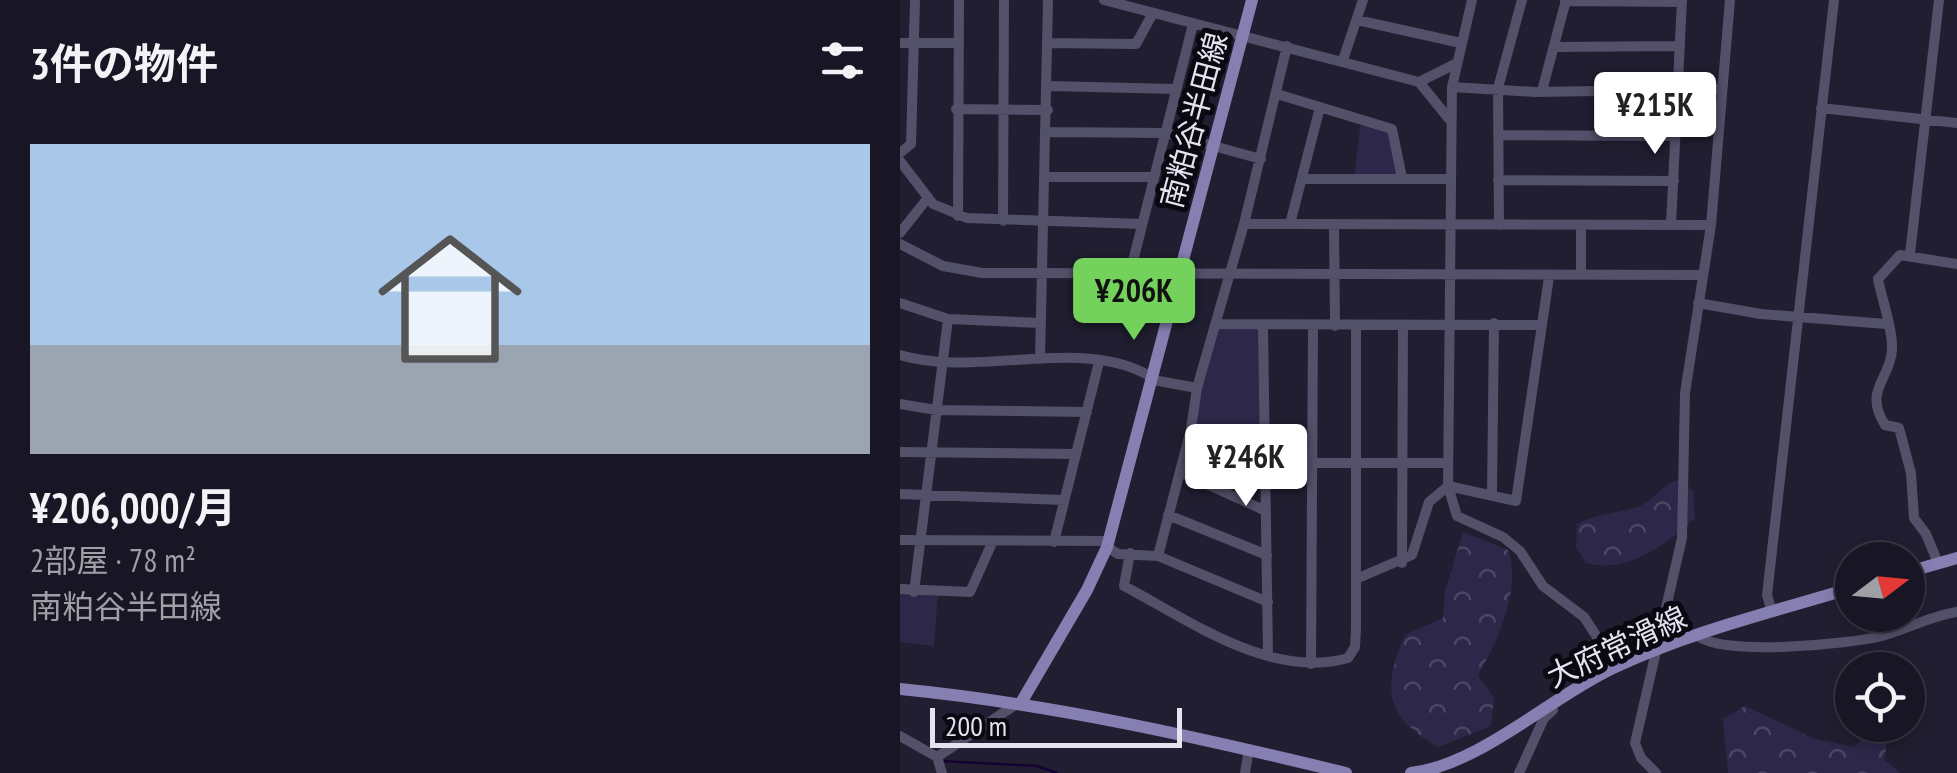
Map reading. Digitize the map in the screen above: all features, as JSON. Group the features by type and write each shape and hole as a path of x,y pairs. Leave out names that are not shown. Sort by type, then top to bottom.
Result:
{"main road":[{"name":"南粕谷半田線","path":"1022,702 1026,688 1087,590 1108,544 1252,0"},
{"path":"1925,567 1957,558"},
{"name":"大府常滑線","path":"1410,773 1460,756 1616,666 1697,635 1835,593"},
{"path":"900,688 1022,702 1346,773"}],"street":[{"path":"900,153 910,144 915,0"},
{"path":"958,216 959,0"},
{"path":"1003,221 1004,0"},
{"path":"1040,358 1046,272 1048,0"},
{"path":"1104,0 1419,82 1440,102 1451,122"},
{"path":"1344,60 1362,0"},
{"path":"1498,225 1498,88 1522,0"},
{"path":"1542,91 1565,0 1682,1 1671,225"},
{"path":"1656,773 1642,758 1636,743 1682,538 1684,394 1712,225 1730,0"},
{"path":"1772,612 1767,595 1834,0"},
{"path":"1910,254 1939,0"},
{"path":"1468,1 1452,87 1447,275 1448,486 1457,516 1503,536 1520,550 1552,595 1584,617 1616,666"},
{"path":"1048,43 1136,44 1152,13"},
{"path":"1356,20 1461,43"},
{"path":"1130,273 1193,24"},
{"path":"900,43 958,43"},
{"path":"1158,556 1191,429 1196,388 1244,224 1287,46"},
{"path":"1554,47 1680,46"},
{"path":"1419,82 1455,64"},
{"path":"1048,86 1177,89"},
{"path":"1452,87 1542,91 1722,89"},
{"path":"1276,94 1392,129 1402,178"},
{"path":"1290,224 1320,107"},
{"path":"1821,108 1957,123"},
{"path":"956,109 1048,110"},
{"path":"1046,132 1166,132 1261,159"},
{"path":"1498,135 1676,136"},
{"path":"900,161 927,199 958,216 1046,224 1142,224"},
{"path":"1047,177 1153,178"},
{"path":"1304,179 1450,178"},
{"path":"1498,180 1674,181"},
{"path":"900,234 927,199"},
{"path":"1244,224 1712,225"},
{"path":"1334,224 1335,326"},
{"path":"1581,275 1582,225"},
{"path":"900,244 942,266 982,273 1703,275"},
{"path":"1938,563 1926,534 1914,518 1911,474 1899,428 1885,425 1876,402 1892,347 1878,280 1900,256 1910,254 1957,264"},
{"path":"1356,580 1402,562 1420,543 1429,502 1448,486 1516,501 1549,277"},
{"path":"1698,302 1761,314 1886,324"},
{"path":"900,303 948,319 1040,323"},
{"path":"914,592 948,319"},
{"path":"1492,493 1494,323"},
{"path":"1216,324 1542,325"},
{"path":"1311,664 1313,326"},
{"path":"1130,553 1124,586 1235,644 1311,664 1348,658 1355,647 1356,326"},
{"path":"1402,562 1403,326"},
{"path":"1263,327 1268,654"},
{"path":"900,355 942,362 1040,358 1128,362 1153,379 1196,388"},
{"path":"1054,542 1098,362"},
{"path":"900,404 936,410 1087,412"},
{"path":"1191,429 1267,462 1447,463"},
{"path":"900,452 1076,454"},
{"path":"1180,472 1266,512"},
{"path":"900,494 925,498 1064,500"},
{"path":"1168,516 1267,556"},
{"path":"900,540 1108,544 1118,554 1158,556 1268,602"},
{"path":"900,589 970,592 992,543"},
{"path":"1697,635 1702,640 1744,647 1789,648 1883,636 1957,612"},
{"path":"937,756 1022,702"},
{"path":"1520,773 1544,718 1553,710 1550,703"},
{"path":"900,736 937,756 942,773"},
{"path":"1245,773 1249,749"}],"green space":[{"path":"1361,119 1392,129 1402,178 1354,178"},
{"path":"1216,324 1263,327 1267,463 1191,429"},
{"path":"1679,480 1693,491 1695,518 1684,528 1631,561 1586,563 1576,547 1577,524 1640,506"},
{"path":"1463,532 1508,550 1512,580 1506,614 1478,675 1494,698 1491,726 1438,747 1407,724 1398,712 1391,686 1405,635 1443,618 1445,591"},
{"path":"900,589 938,592 934,646 900,642"},
{"path":"1745,706 1815,739 1854,747 1859,742 1887,742 1885,760 1900,773 1728,773 1723,719"}],"waterway":[{"path":"940,761 1037,766 1057,773"}]}
